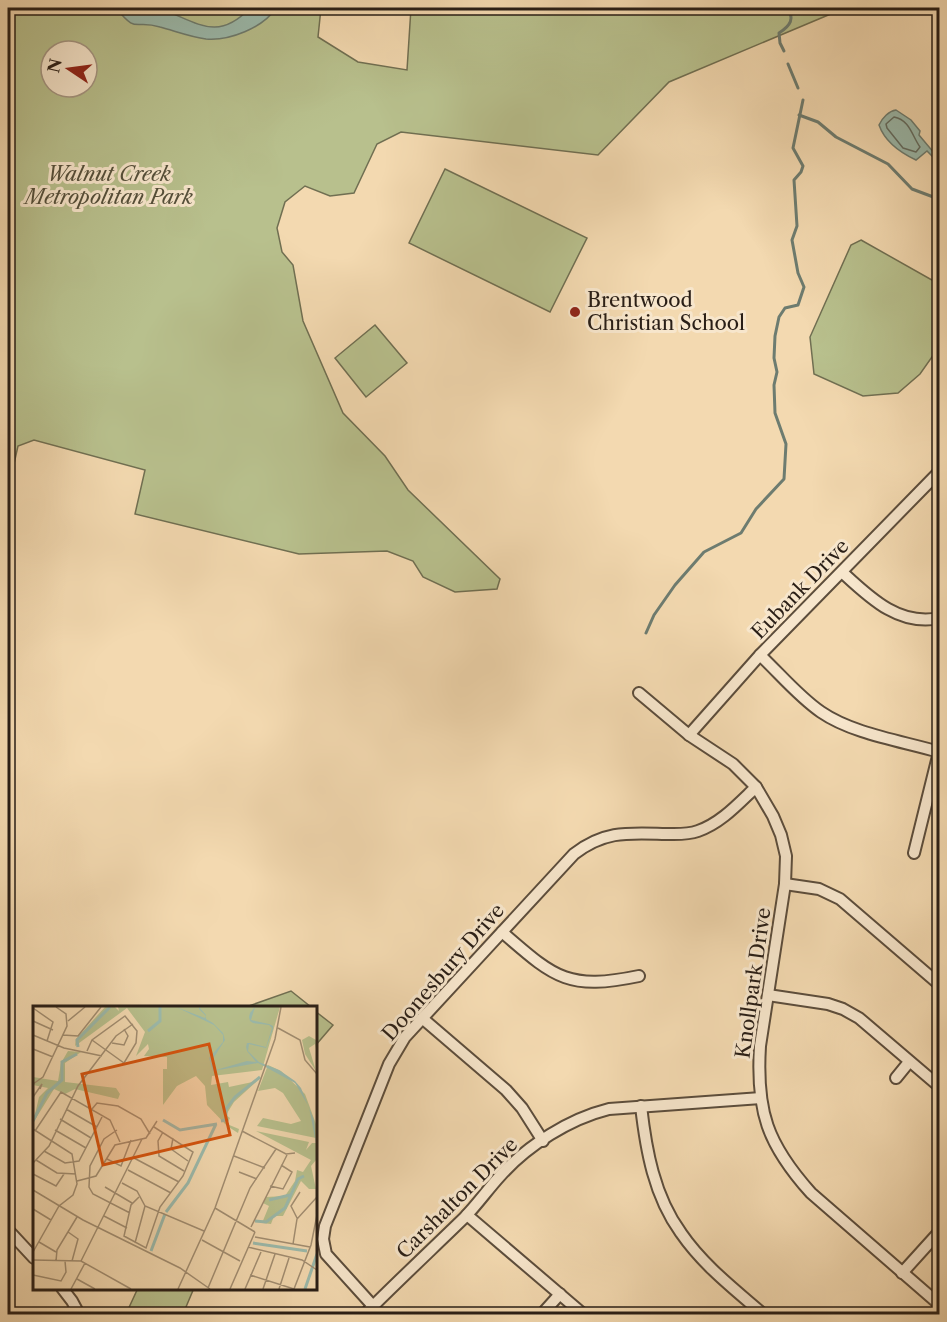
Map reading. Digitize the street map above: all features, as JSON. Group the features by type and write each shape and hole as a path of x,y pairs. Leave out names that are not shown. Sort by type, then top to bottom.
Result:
{"street":[{"name":"Eubank Drive","path":"689,735 760,655 939,471"},
{"path":"842,572 888,610 920,620 939,618"},
{"path":"760,655 810,703 836,721 855,729 939,752 914,853"},
{"name":"Knollpark Drive","path":"639,693 689,735 733,764 756,787 781,835 786,856 785,884 760,1046 759,1072 764,1116 771,1136 794,1173 812,1192 939,1305"},
{"name":"Doonesbury Drive","path":"369,1310 326,1254 322,1239 325,1226 397,1048 422,1018 584,846 603,837 626,832 681,834 696,832 725,816 756,787"},
{"path":"785,884 819,890 840,899 939,985"},
{"path":"502,932 538,963 565,978 597,982 639,976"},
{"path":"768,995 828,1004 860,1018 939,1088"},
{"path":"422,1018 506,1090 522,1108 543,1141"},
{"path":"896,1078 909,1062"},
{"name":"Carshalton Drive","path":"369,1310 467,1215 502,1174 524,1153 568,1125 591,1113 609,1109 761,1098"},
{"path":"641,1106 650,1162 670,1216 681,1233 717,1275 764,1314"},
{"path":"467,1215 584,1314"},
{"path":"8,1230 33,1257"},
{"path":"902,1273 939,1231"},
{"path":"63,1289 79,1314"},
{"path":"542,1314 560,1294"}],"green space":[{"name":"Walnut Creek Metropolitan Park","path":"8,8 321,8 318,37 358,62 407,70 411,8 845,8 669,82 598,155 401,132 377,144 354,193 330,196 305,186 285,202 277,228 282,252 293,265 303,321 343,413 385,456 408,490 500,579 497,589 455,592 423,577 413,561 387,551 299,554 135,514 145,470 34,440 18,446 8,490"},
{"path":"445,169 587,238 550,312 409,243"},
{"path":"861,240 939,284 939,347 920,374 898,393 863,396 814,374 810,337 851,245"},
{"path":"375,325 407,363 366,397 335,358"},
{"path":"291,991 310,1006 249,1006"},
{"path":"316,1012 333,1025 316,1045"},
{"path":"138,1289 194,1289 183,1314 126,1314"}],"water":[{"path":"153,7 194,23 216,27 238,19 250,8 276,8 263,22 245,32 225,38 206,39 151,25 132,24 116,8"},
{"path":"896,110 911,120 920,131 919,135 935,154 932,156 927,151 916,160 889,142 879,125 886,115"}],"waterway":[{"path":"784,51 779,33 790,22 791,15 786,8"},
{"path":"788,64 798,88"},
{"path":"646,633 654,615 675,585 704,552 741,533 756,509 784,479 786,444 775,413 774,385 777,372 774,358 775,336 779,317 785,308 798,305 804,287 798,273 792,240 797,226 794,180 803,166 793,148 803,100"},
{"path":"799,115 818,122 836,137 888,164 912,189 936,198 940,205"}],"place":[{"name":"Brentwood Christian School","path":"575,312"}]}
